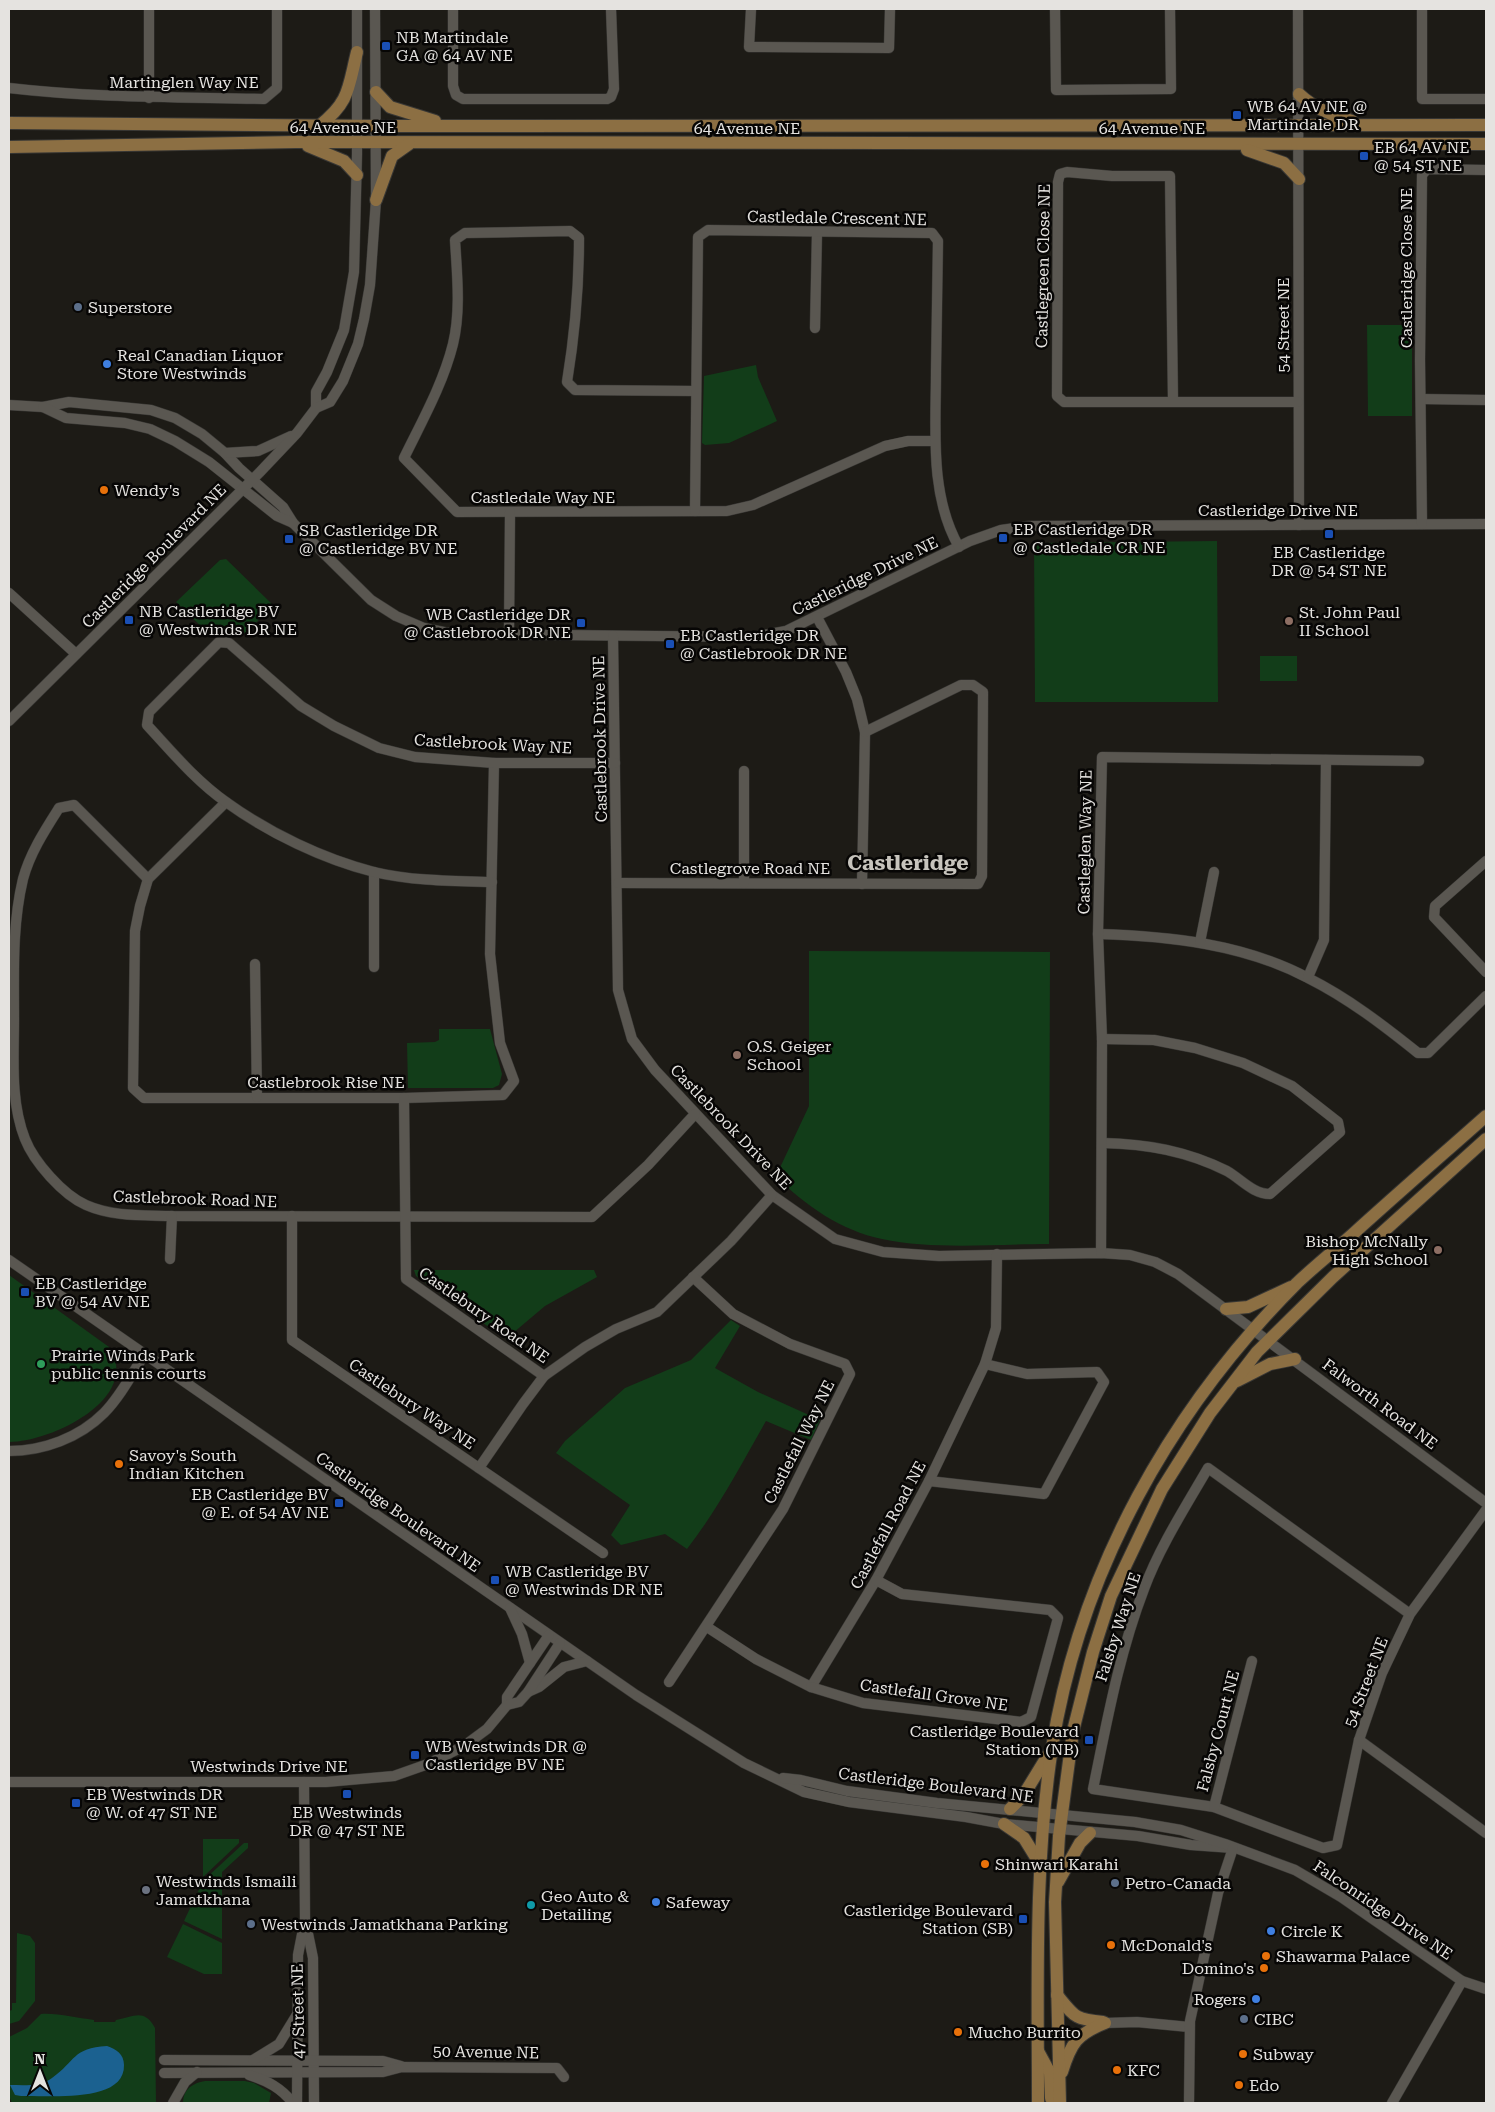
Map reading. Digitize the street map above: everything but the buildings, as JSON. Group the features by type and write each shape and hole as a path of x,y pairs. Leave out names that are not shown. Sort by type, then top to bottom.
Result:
{"main road":[{"path":"319,126 340,107 345,98 357,52"},
{"path":"376,92 390,107 402,113 452,126"},
{"path":"1299,94 1312,106 1332,115 1369,126"},
{"name":"64 Avenue NE","path":"9,123 319,126 1486,125"},
{"path":"296,142 335,156 344,161 357,175"},
{"name":"64 Avenue NE","path":"9,147 296,142 409,144 1486,144"},
{"path":"376,200 392,156 409,144"},
{"path":"1230,145 1284,162 1299,179"},
{"path":"1038,2103 1040,1864 1052,1750 1077,1644 1095,1586 1118,1535 1146,1480 1173,1434 1216,1375 1255,1330 1297,1283 1486,1116"},
{"path":"1060,2103 1055,1886 1060,1830 1073,1731 1093,1652 1111,1596 1162,1490 1210,1413 1268,1340 1333,1277 1486,1139"},
{"path":"1226,1309 1248,1307 1297,1283"},
{"path":"1232,1384 1270,1364 1295,1359"},
{"path":"1010,1809 1023,1796 1052,1750"},
{"path":"1004,1824 1024,1838 1040,1864"},
{"path":"1055,1886 1080,1843 1090,1833"},
{"path":"1057,1995 1072,2014 1080,2020 1105,2023"},
{"path":"1059,2083 1067,2055 1077,2036 1105,2023"},
{"path":"1038,2051 1050,2073 1051,2103"}],"street":[{"path":"148,9 148,98"},
{"name":"Martinglen Way NE","path":"9,88 57,94 148,98 264,99 277,88 277,9"},
{"name":"Castleridge Boulevard NE","path":"316,408 316,392 327,372 344,330 354,272 357,175 357,9"},
{"name":"Castleridge Boulevard NE","path":"9,722 253,479 297,433 316,408 330,402 343,381 358,344 370,285 376,200 375,9"},
{"path":"453,9 453,86 456,95 463,98 588,99 608,99 614,90 612,9"},
{"path":"750,9 749,47 889,48 890,9"},
{"path":"1055,9 1056,90 1075,90 1171,89 1170,9"},
{"name":"54 Street NE","path":"1298,9 1299,525"},
{"path":"1422,9 1422,99 1486,99"},
{"name":"Castleridge Close NE","path":"1422,524 1422,175 1426,169 1486,170"},
{"name":"Castlegreen Close NE","path":"1173,401 1170,176 1112,176 1067,172 1060,174 1058,182 1057,396 1064,402 1298,402"},
{"name":"Castledale Crescent NE","path":"695,512 698,237 708,230 932,233 938,240 934,441 944,508 952,535 959,547"},
{"name":"Castledale Way NE","path":"696,391 575,390 568,382 576,320 579,238 570,231 465,232 456,240 457,277 453,344 432,402 404,458 456,512 728,511 753,505 884,446 908,441 934,441"},
{"path":"815,328 818,232"},
{"path":"1421,399 1486,400"},
{"path":"9,405 42,407 69,402 151,410 174,418 195,430 226,452 253,479"},
{"path":"42,407 66,418 125,423 150,429 175,441 209,462 242,490"},
{"path":"226,452 258,451 297,433"},
{"name":"Castleridge Drive NE","path":"253,479 283,507 293,523 371,600 396,616 424,628 453,634 753,637 786,631 959,547 1001,530 1029,526 1486,524"},
{"name":"Castleridge Drive NE","path":"242,490 277,516 293,523"},
{"path":"509,634 510,512"},
{"path":"9,592 76,654"},
{"path":"817,617 846,672 857,699 865,732 862,884"},
{"name":"Castlebrook Drive NE","path":"613,636 618,883 618,990 623,1014 632,1039 655,1070 695,1114 772,1195 835,1239 883,1252 939,1256 1102,1253 1130,1255 1155,1262 1178,1274 1255,1330"},
{"name":"Castlebrook Way NE","path":"492,882 432,880 374,872 296,842 258,823 226,802 180,761 148,725 149,712 219,642 229,643 301,706 334,726 379,748 415,757 494,762 615,764"},
{"name":"Castlegrove Road NE","path":"618,883 978,884 982,876 983,692 973,685 961,685 865,732"},
{"name":"Castleglen Way NE","path":"1102,1253 1102,1039 1098,934 1102,757 1326,760"},
{"path":"1308,977 1324,940 1326,760 1419,761"},
{"name":"Castlebrook Rise NE","path":"226,802 148,879 135,931 133,1088 144,1098 404,1098 504,1095 514,1081 500,1043 490,954 494,762"},
{"path":"744,772 744,883"},
{"name":"Castlebrook Road NE","path":"148,879 74,805 59,808 37,844 24,876 18,902 14,937 14,1093 25,1140 39,1164 56,1182 85,1205 115,1214 172,1216 592,1217 648,1165 695,1114"},
{"path":"1486,861 1435,906 1434,917 1486,972"},
{"path":"374,872 374,968"},
{"path":"1200,942 1214,872"},
{"path":"1098,934 1149,935 1200,942 1277,964 1308,977 1364,1011 1418,1053 1428,1053 1486,996"},
{"path":"255,964 257,1097"},
{"path":"1102,1039 1154,1040 1195,1048 1243,1064 1292,1086 1338,1122 1340,1132 1270,1194 1262,1194 1228,1172 1185,1153 1140,1144 1103,1143"},
{"name":"Castlebury Road NE","path":"404,1098 406,1279 544,1376"},
{"name":"Castlebury Way NE","path":"292,1216 292,1340 479,1468 544,1376 608,1333 657,1312 731,1241 772,1195"},
{"path":"170,1259 172,1216"},
{"name":"Castlefall Road NE","path":"811,1687 876,1580 929,1480 985,1364 996,1328 996,1254"},
{"name":"Castleridge Boulevard NE","path":"9,1260 560,1643 744,1763 777,1777 804,1792 849,1802 1044,1828"},
{"name":"Castlefall Way NE","path":"669,1682 783,1509 850,1374 845,1364 790,1344 733,1314 692,1277"},
{"name":"Falworth Road NE","path":"1255,1330 1486,1503"},
{"path":"9,1452 28,1451 56,1444 77,1433 105,1412 144,1355"},
{"path":"929,1480 1044,1494 1104,1382 1097,1372 1027,1374 985,1364"},
{"path":"479,1468 602,1553"},
{"name":"Falsby Way NE","path":"1323,1848 1214,1808 1093,1789 1118,1665 1144,1587 1208,1468 1410,1614"},
{"name":"54 Street NE","path":"1323,1848 1337,1845 1359,1740 1382,1673 1410,1614 1486,1510"},
{"name":"Castlefall Grove NE","path":"811,1687 863,1703 1020,1722 1031,1717 1058,1618 1050,1610 902,1594 876,1580"},
{"path":"510,1607 522,1634 530,1663"},
{"path":"707,1627 756,1659 811,1687"},
{"name":"Westwinds Drive NE","path":"507,1705 507,1696 549,1635"},
{"name":"Westwinds Drive NE","path":"9,1782 304,1782 372,1779 407,1772 464,1746 487,1729 507,1705 519,1702 528,1692 560,1643"},
{"path":"528,1692 539,1687 564,1667 587,1661"},
{"name":"Falsby Court NE","path":"1214,1808 1252,1661"},
{"path":"1359,1740 1486,1833"},
{"name":"Castleridge Boulevard NE","path":"777,1777 801,1780 847,1792 1063,1815"},
{"name":"47 Street NE","path":"304,1782 305,1919 313,1958 314,2103"},
{"name":"Falconridge Drive NE","path":"1063,1815 1135,1822 1181,1830 1295,1870 1341,1897 1462,1981 1486,1989"},
{"name":"Falconridge Drive NE","path":"1044,1828 1138,1836 1191,1845 1233,1848"},
{"path":"1189,2103 1189,2027 1218,1892 1233,1848"},
{"name":"47 Street NE","path":"295,2103 298,1955 305,1919"},
{"path":"1392,2103 1462,1981"},
{"path":"252,2060 279,2044 297,2016"},
{"path":"1105,2023 1137,2022 1189,2027"},
{"name":"50 Avenue NE","path":"164,2060 383,2061 402,2067"},
{"name":"50 Avenue NE","path":"164,2073 383,2072 402,2067 557,2068 564,2077"},
{"path":"173,2103 185,2082 197,2072"},
{"path":"239,2072 266,2080 285,2093 295,2103"}],"green space":[{"path":"1367,325 1412,325 1412,416 1368,416"},
{"path":"756,365 758,377 777,421 729,443 705,445 702,443 704,376"},
{"path":"1217,541 1218,702 1035,702 1034,543"},
{"path":"226,559 273,605 245,634 237,628 227,626 217,628 209,634 176,602 220,560"},
{"path":"1260,656 1297,656 1297,681 1260,681"},
{"path":"809,951 1050,952 1049,1244 965,1246 922,1244 882,1239 853,1230 824,1215 811,1207 776,1176 809,1106"},
{"path":"439,1029 490,1029 502,1074 499,1085 493,1088 408,1088 407,1043 435,1042 439,1040"},
{"path":"414,1270 594,1270 597,1277 545,1306 506,1339 416,1276"},
{"path":"9,1275 109,1347 116,1366 114,1383 103,1399 88,1414 47,1434 27,1440 9,1442"},
{"path":"731,1320 740,1326 715,1368 758,1392 820,1420 811,1440 766,1421 719,1503 687,1549 665,1534 621,1545 611,1535 630,1505 556,1453 565,1441 625,1388 691,1360"},
{"path":"203,1839 239,1839 239,1843 203,1877"},
{"path":"244,1843 248,1843 248,1848 222,1872 222,1880 204,1880"},
{"path":"202,1883 222,1883 222,1939 184,1921"},
{"path":"183,1924 222,1943 222,1974 204,1974 167,1957"},
{"path":"17,1933 30,1936 35,1943 35,2001 19,2021 9,2024 9,2011 12,2010 12,2003 16,2003"},
{"path":"41,2014 68,2016 94,2020 94,2022 115,2022 116,2020 138,2015 147,2018 155,2028 156,2103 12,2103 9,2096 9,2037 27,2028"},
{"path":"205,2081 245,2081 254,2083 271,2093 269,2103 183,2103 187,2090 196,2083"}],"water":[{"path":"107,2046 119,2052 123,2058 124,2065 121,2077 112,2086 99,2092 66,2096 21,2096 15,2095 10,2085 32,2085 48,2081 60,2072 75,2056 87,2049"}],"place":[{"name":"NB Martindale GA @ 64 AV NE","path":"386,46"},
{"name":"WB 64 AV NE @ Martindale DR","path":"1237,115"},
{"name":"EB 64 AV NE @ 54 ST NE","path":"1364,156"},
{"name":"Superstore","path":"78,307"},
{"name":"Real Canadian Liquor Store Westwinds","path":"107,364"},
{"name":"Wendy's","path":"104,490"},
{"name":"EB Castleridge DR @ 54 ST NE","path":"1329,534"},
{"name":"EB Castleridge DR @ Castledale CR NE","path":"1003,538"},
{"name":"SB Castleridge DR @ Castleridge BV NE","path":"289,539"},
{"name":"NB Castleridge BV @ Westwinds DR NE","path":"129,620"},
{"name":"St. John Paul II School","path":"1289,621"},
{"name":"WB Castleridge DR @ Castlebrook DR NE","path":"581,623"},
{"name":"EB Castleridge DR @ Castlebrook DR NE","path":"670,644"},
{"name":"O.S. Geiger School","path":"737,1055"},
{"name":"Bishop McNally High School","path":"1438,1250"},
{"name":"EB Castleridge BV @ 54 AV NE","path":"25,1292"},
{"name":"Prairie Winds Park public tennis courts","path":"41,1364"},
{"name":"Savoy's South Indian Kitchen","path":"119,1464"},
{"name":"EB Castleridge BV @ E. of 54 AV NE","path":"339,1503"},
{"name":"WB Castleridge BV @ Westwinds DR NE","path":"495,1580"},
{"name":"Castleridge Boulevard Station (NB)","path":"1089,1740"},
{"name":"WB Westwinds DR @ Castleridge BV NE","path":"415,1755"},
{"name":"EB Westwinds DR @ 47 ST NE","path":"347,1794"},
{"name":"EB Westwinds DR @ W. of 47 ST NE","path":"76,1803"},
{"name":"Shinwari Karahi","path":"985,1864"},
{"name":"Petro-Canada","path":"1115,1883"},
{"name":"Westwinds Ismaili Jamatkhana","path":"146,1890"},
{"name":"Safeway","path":"656,1902"},
{"name":"Geo Auto & Detailing","path":"531,1905"},
{"name":"Castleridge Boulevard Station (SB)","path":"1023,1919"},
{"name":"Westwinds Jamatkhana Parking","path":"251,1924"},
{"name":"Circle K","path":"1271,1931"},
{"name":"McDonald's","path":"1111,1945"},
{"name":"Shawarma Palace","path":"1266,1956"},
{"name":"Domino's","path":"1264,1968"},
{"name":"Rogers","path":"1256,1999"},
{"name":"CIBC","path":"1244,2019"},
{"name":"Mucho Burrito","path":"958,2032"},
{"name":"Subway","path":"1243,2054"},
{"name":"KFC","path":"1117,2070"},
{"name":"Edo","path":"1239,2085"}],"district":[{"name":"Castleridge","path":"908,863"}]}
